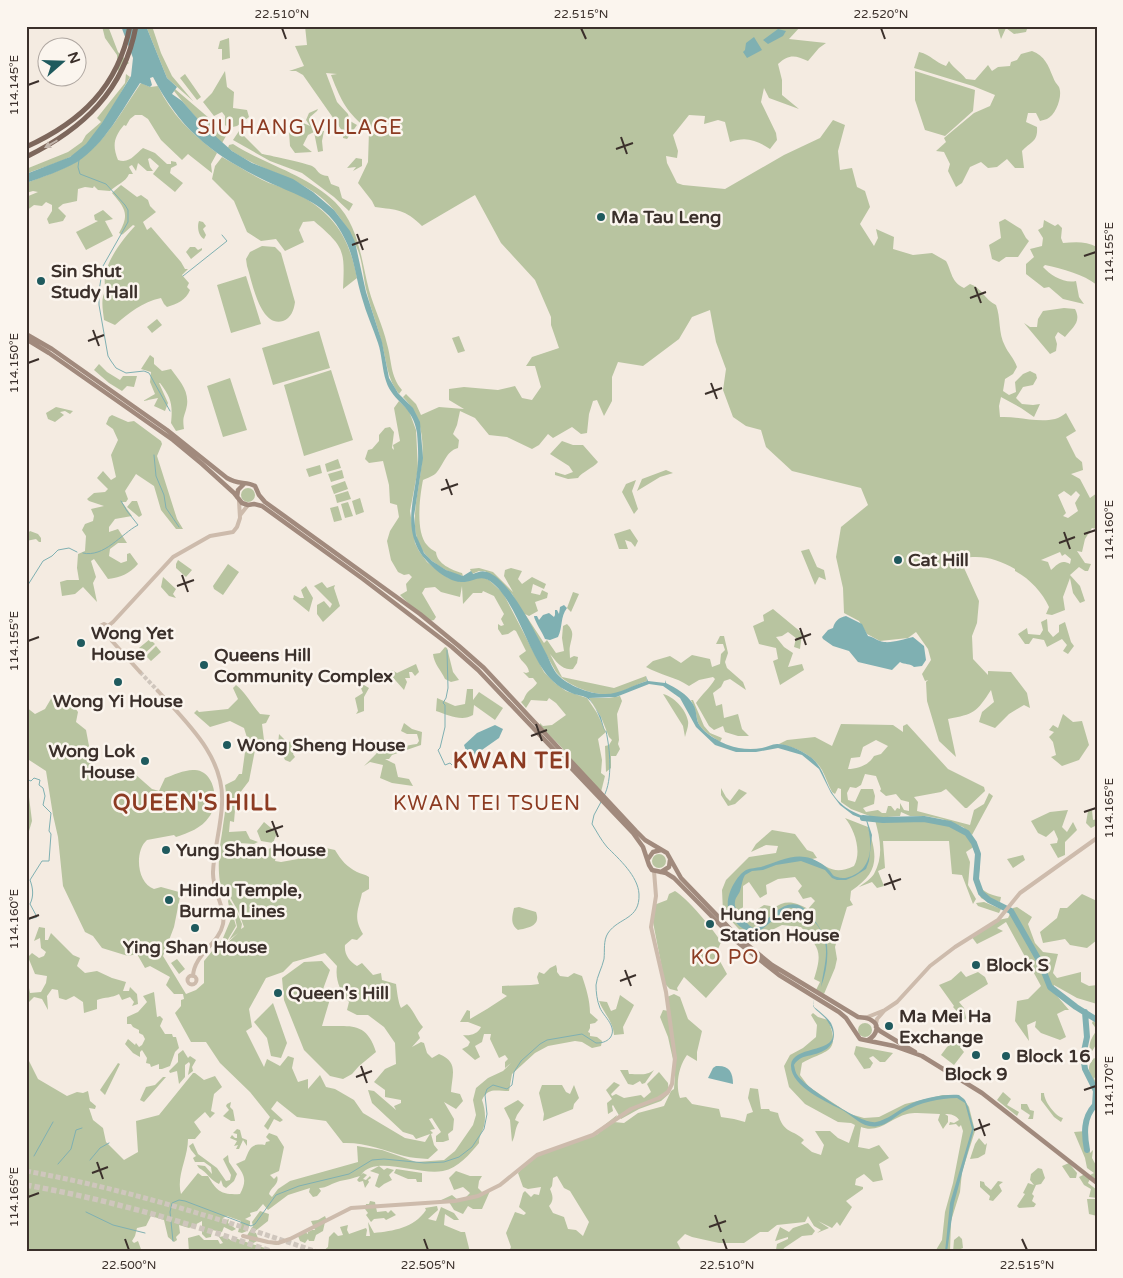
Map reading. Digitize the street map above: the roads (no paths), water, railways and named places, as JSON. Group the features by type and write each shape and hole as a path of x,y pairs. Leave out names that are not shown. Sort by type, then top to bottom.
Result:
{"main road":[{"path":"26,147 45,139 70,123 90,106 108,83 120,60 130,26"},
{"path":"26,157 55,142 75,128 94,110 113,86 130,52 136,26"},
{"path":"26,334 52,349 159,425 227,478 253,485 257,488 259,495 272,507 413,609 459,646 484,668 638,838 648,863 654,871 674,878 736,941 779,975 858,1018 872,1020 880,1031 978,1090 1097,1183"},
{"path":"26,339 169,437 202,464 238,499 262,506 341,562 452,647 478,670 598,793"},
{"path":"238,499 238,490 244,484"},
{"path":"251,504 257,500 259,495"},
{"path":"605,801 645,840 667,853 681,878 733,932 772,965 809,991"},
{"path":"648,863 652,853 656,850 663,851"},
{"path":"661,872 669,867 670,858"},
{"path":"819,996 843,1015 858,1038 894,1046 922,1056"},
{"path":"854,1030 857,1022 864,1018"},
{"path":"867,1040 874,1036 876,1026"}],"street":[{"path":"140,672 112,641 107,633 109,630 108,626 126,609 170,559 205,538 233,532 238,527 241,514 238,499"},
{"path":"241,514 251,504"},
{"path":"107,633 103,634 100,629 103,625 108,626"},
{"path":"158,691 208,749 217,772 222,796 213,874 224,922 217,938 195,966 193,976"},
{"path":"876,1026 877,1019 885,1010 902,998 930,966 988,927 1003,914 1020,893 1097,838"},
{"path":"242,1236 278,1243 290,1239 351,1208 455,1201 478,1196 500,1185 537,1155 591,1136 631,1109 659,1098 668,1092 672,1084 675,1058 666,992 651,927 656,896 654,871"},
{"path":"864,1018 885,1010"}],"water":[{"path":"121,26 146,26 167,78 177,87 172,94 182,101 203,125 232,151 252,163 293,179 313,192 334,210 350,231 355,242 366,292 382,342 389,378 398,393 413,408 420,422 423,458 414,516 416,535 424,553 446,570 463,576 471,571 473,574 483,571 487,572 505,585 522,608 555,671 567,682 598,694 609,694 647,681 646,676 648,681 665,683 665,680 666,683 691,700 698,723 710,735 724,743 740,748 758,749 773,744 781,744 802,752 817,763 831,791 839,802 853,812 870,819 867,820 872,835 869,861 866,869 855,876 846,880 837,880 832,878 825,870 801,861 776,865 763,870 752,871 745,875 735,901 738,913 753,928 789,905 802,907 808,912 813,918 823,933 826,932 828,937 826,938 827,956 826,969 821,987 826,959 825,942 818,926 810,917 797,909 788,908 761,930 750,931 740,926 732,917 728,907 730,892 735,881 746,870 800,856 815,860 835,877 846,878 852,876 865,866 870,852 870,836 866,820 853,815 840,805 831,793 819,769 802,755 778,748 756,752 736,752 715,745 696,727 680,698 663,686 649,684 616,697 589,698 592,703 586,697 574,694 561,687 544,671 513,610 490,581 483,578 466,582 450,579 425,559 414,539 411,520 418,463 415,424 386,381 379,348 364,304 347,243 329,216 313,203 247,171 200,140 175,112 153,77 150,78 152,85 150,87 140,83 112,126 87,155 52,174 26,183 26,174 70,157 86,144 102,123 131,76 133,58"},
{"path":"778,29 786,31 783,36 768,44 763,40"},
{"path":"754,37 762,50 747,58 743,52 746,43"},
{"path":"564,605 567,608 563,615 558,637 550,640 545,639 534,616 537,616 539,620 543,615 549,613 554,617 555,610 559,614 560,607"},
{"path":"846,616 862,624 868,636 884,642 913,637 924,646 926,660 922,666 914,667 900,662 892,670 858,662 849,651 833,646 822,637 828,630 833,628 837,620"},
{"path":"594,706 601,717 605,732"},
{"path":"495,725 503,729 499,738 469,759 464,745 477,733"},
{"path":"813,1005 831,1023 834,1032 833,1040 825,1050 806,1056 794,1065 796,1073 803,1082 835,1105 859,1118 876,1122 925,1099 959,1095 965,1100 974,1129 954,1203 947,1252 945,1252 950,1203 972,1129 965,1103 957,1098 930,1102 911,1108 885,1124 873,1127 860,1122 844,1111 820,1099 803,1087 797,1080 792,1073 791,1065 794,1058 801,1053 819,1048 832,1039 832,1031 826,1019 814,1008"},
{"path":"716,1066 729,1070 733,1084 708,1078"}],"waterway":[{"path":"79,160 80,174 106,184 128,210 128,222 103,266 99,291 99,305 108,356 116,368 126,373 144,371 149,373 170,411"},
{"path":"183,276 227,241 222,235"},
{"path":"154,455 156,476 164,495 166,508 179,527"},
{"path":"83,553 91,554 105,549 138,525 121,501"},
{"path":"26,588 43,561 58,550 69,548 77,552"},
{"path":"447,650 448,688 443,703 445,705 445,727 438,750 445,765 450,763 453,766"},
{"path":"604,796 610,773 609,746 606,731"},
{"path":"26,779 31,781 34,778 40,780 39,785 43,788 45,796 43,805 51,813 49,861 42,861 30,880 33,892 30,904 37,917 26,920"},
{"path":"173,1241 170,1212 172,1203 179,1200 251,1226 255,1224 276,1195 299,1186 349,1174 372,1160 384,1159 425,1163 444,1162 459,1157 472,1147 484,1129 487,1114 485,1095 487,1089 493,1085 507,1089 512,1085 514,1072 521,1061 540,1044 547,1040 582,1034 596,1043 604,1042 610,1038 612,1034 610,1022 599,1005 596,985 604,959 606,936 613,928 633,914 639,894 632,874 605,844 592,824 594,815 601,802"},
{"path":"863,818 883,820 924,819 950,824 967,833 974,843 978,854 976,879 981,893 989,900 1011,911 1040,962 1050,987 1097,1020"},
{"path":"1085,1012 1087,1037 1083,1056 1085,1069 1096,1091 1095,1105 1088,1115 1085,1126 1087,1150"},
{"path":"34,1156 53,1122"},
{"path":"58,1164 71,1149 76,1130 82,1128"},
{"path":"90,1160 100,1148 109,1143"},
{"path":"86,1212 113,1225 145,1233"}],"tunnel":[{"path":"140,672 158,691"},
{"path":"26,1171 63,1178 173,1206 317,1252"},
{"path":"26,1185 89,1198 151,1214 273,1252"}],"place":[{"name":"Ma Tau Leng","path":"601,217"},
{"name":"Sin Shut Study Hall","path":"41,281"},
{"name":"Cat Hill","path":"898,560"},
{"name":"Wong Yet House","path":"81,643"},
{"name":"Queens Hill Community Complex","path":"204,665"},
{"name":"Wong Yi House","path":"118,682"},
{"name":"Wong Sheng House","path":"227,745"},
{"name":"Wong Lok House","path":"145,761"},
{"name":"Yung Shan House","path":"166,850"},
{"name":"Hindu Temple, Burma Lines","path":"169,900"},
{"name":"Hung Leng Station House","path":"710,924"},
{"name":"Ying Shan House","path":"195,928"},
{"name":"Block S","path":"976,965"},
{"name":"Queen's Hill","path":"278,993"},
{"name":"Ma Mei Ha Exchange","path":"889,1026"},
{"name":"Block 9","path":"976,1055"},
{"name":"Block 16","path":"1006,1056"}],"district":[{"name":"SIU HANG VILLAGE","path":"300,128"},
{"name":"KWAN TEI","path":"512,761"},
{"name":"QUEEN'S HILL","path":"195,803"},
{"name":"KWAN TEI TSUEN","path":"487,804"},
{"name":"KO PO","path":"725,958"}]}
